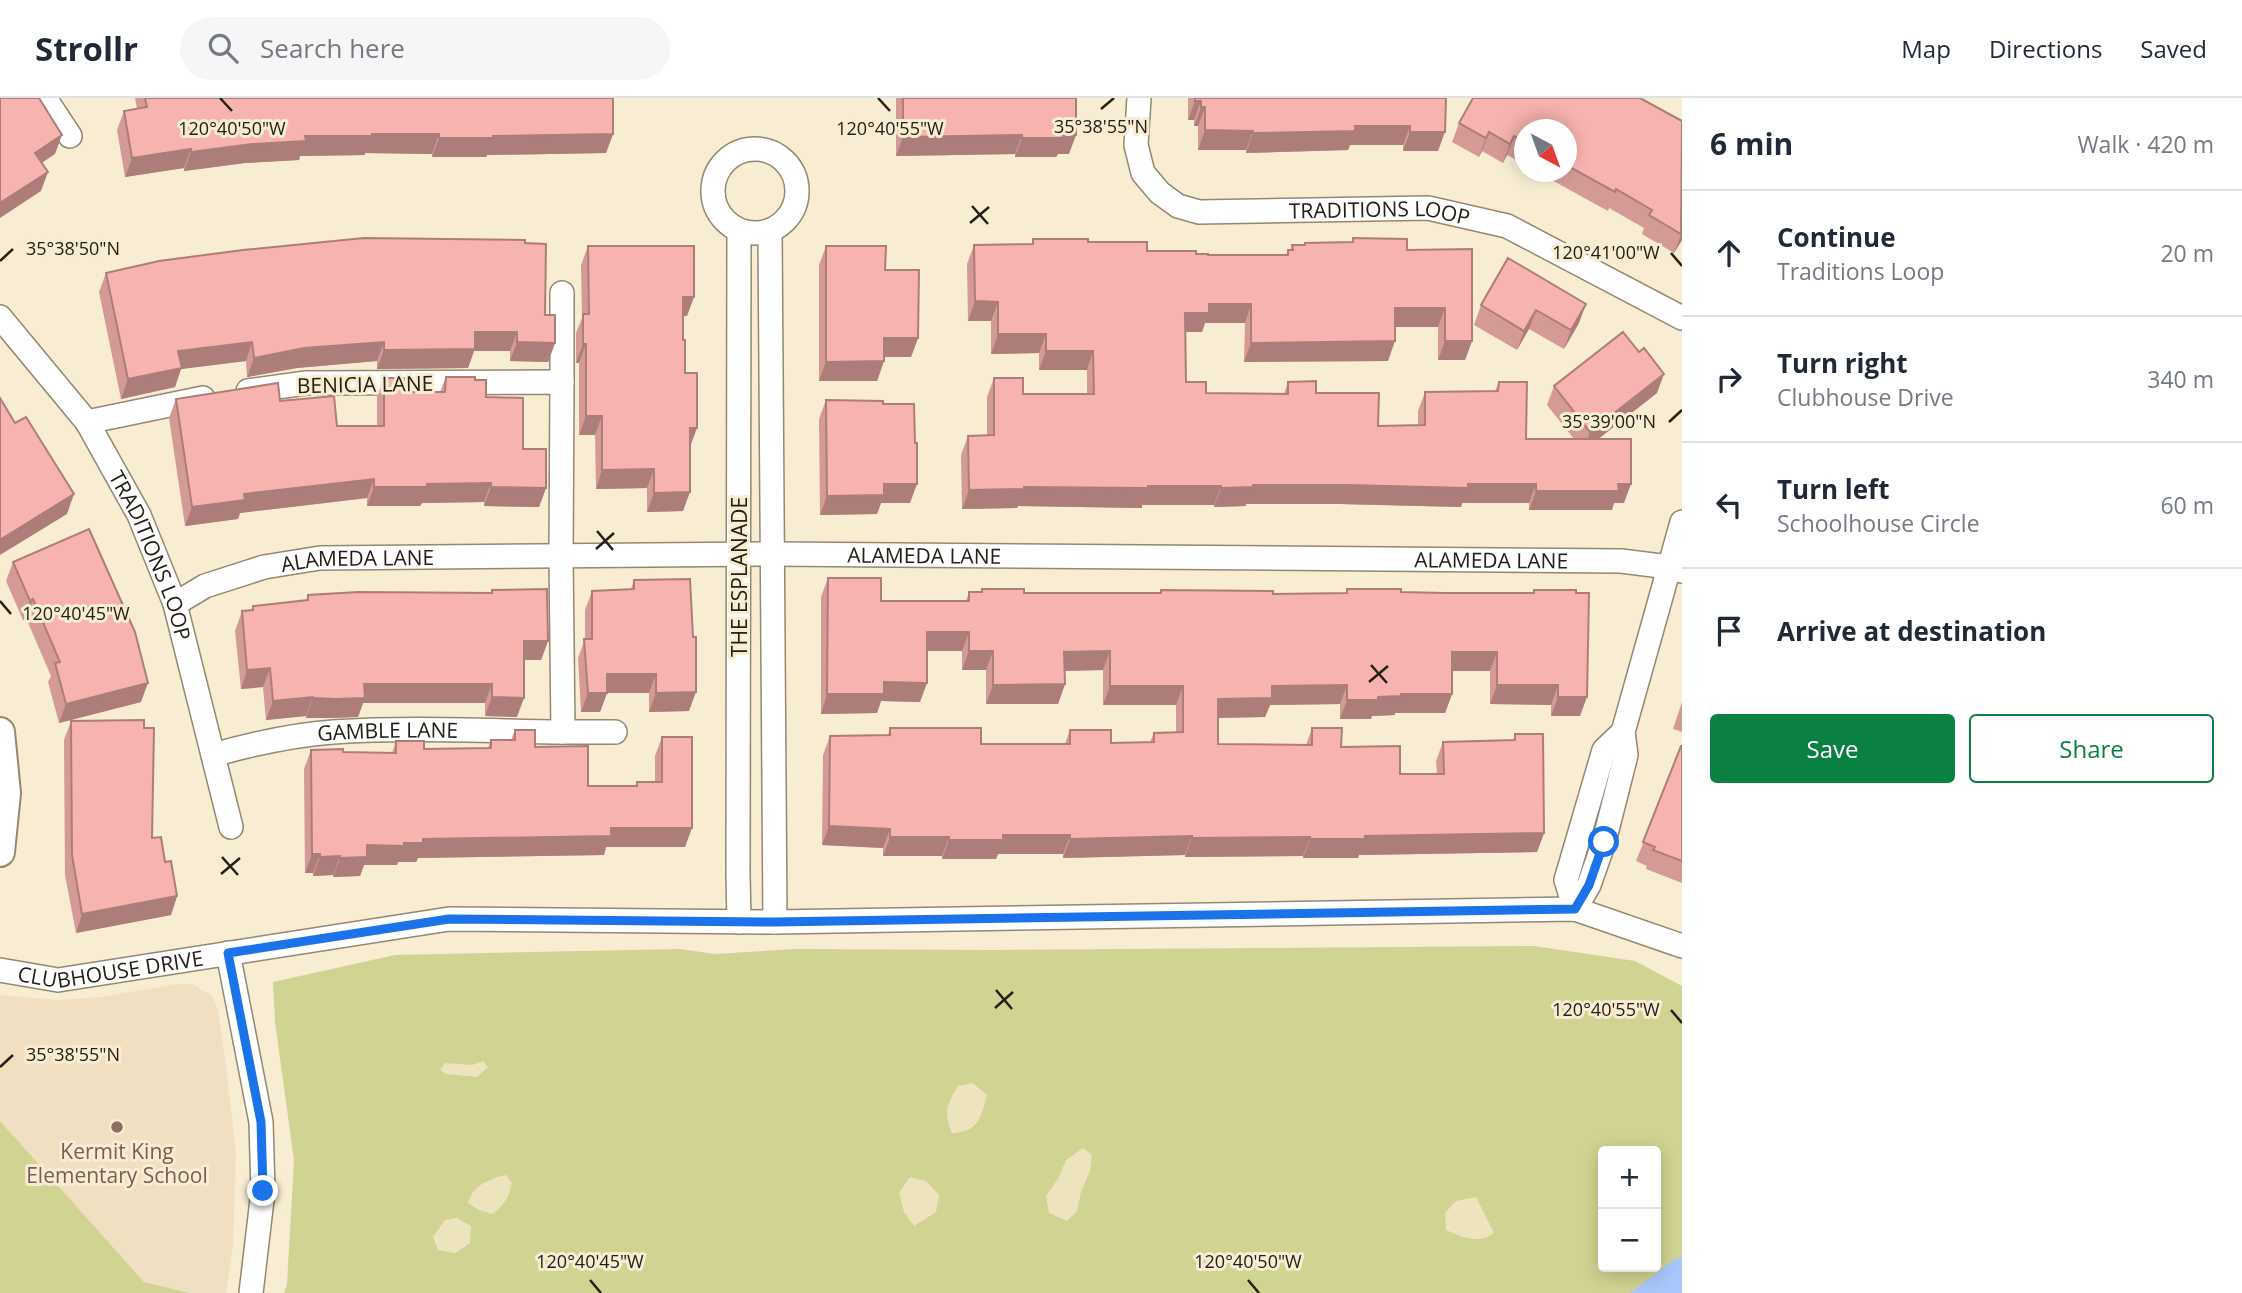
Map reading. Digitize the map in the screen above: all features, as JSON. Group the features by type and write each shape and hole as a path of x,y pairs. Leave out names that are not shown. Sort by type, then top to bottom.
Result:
{"street":[{"path":"45,98 71,136"},
{"name":"TRADITIONS LOOP","path":"1139,98 1136,145 1143,173 1160,193 1178,206 1199,212 1428,208 1507,226 1682,318"},
{"path":"744,150 766,150 784,160 795,178 796,200 788,219 770,231 739,231 722,219 713,200 714,178 726,160 744,150"},
{"name":"THE ESPLANADE","path":"739,231 739,922"},
{"name":"THE ESPLANADE","path":"770,231 775,922"},
{"path":"562,293 563,732"},
{"name":"TRADITIONS LOOP","path":"0,317 86,422 139,515 175,604 231,827"},
{"name":"BENICIA LANE","path":"86,422 191,399 306,383 562,382"},
{"path":"1575,909 1566,880 1604,750 1623,732 1676,569 1682,522"},
{"name":"ALAMEDA LANE","path":"175,604 205,586 264,567 320,558 773,554 1621,561 1676,569"},
{"path":"0,732 6,793 0,852"},
{"name":"GAMBLE LANE","path":"213,755 257,743 332,732 615,732"},
{"path":"738,820 775,819"},
{"name":"CLUBHOUSE DRIVE","path":"0,970 58,980 449,919 775,922 1575,909 1682,946"},
{"path":"228,953 261,1122 263,1191 251,1293"}],"shaded area":[{"name":"Kermit King Elementary School","path":"192,984 212,996 218,1010 236,1152 233,1246 226,1293 0,1293 0,995 59,1000 100,997"}],"green space":[{"path":"1534,946 1635,961 1682,986 1682,1293 284,1293 287,1284 294,1160 275,1022 273,982 395,955 680,949 715,954 794,949"},
{"path":"0,1121 144,1282 189,1293 0,1293"}],"sand":[{"path":"483,1061 488,1067 477,1077 446,1074 440,1070 445,1063 472,1065"},
{"path":"973,1083 987,1095 980,1116 968,1130 952,1133 947,1114 949,1104 958,1086"},
{"path":"1083,1148 1092,1155 1090,1171 1077,1211 1067,1221 1049,1213 1046,1196 1058,1179 1066,1160"},
{"path":"506,1175 512,1183 511,1188 505,1201 492,1214 468,1203 482,1184"},
{"path":"910,1177 926,1181 939,1195 936,1212 914,1226 904,1212 899,1193"},
{"path":"1476,1197 1494,1233 1476,1239 1446,1230 1445,1213 1456,1201"},
{"path":"457,1218 471,1226 470,1243 455,1253 438,1250 433,1237 445,1220"}],"water":[{"path":"1682,1257 1682,1293 1630,1293 1661,1272 1675,1259"}],"building":[{"path":"0,98 39,98 62,135 35,153 48,172 0,203"},
{"path":"145,98 613,98 613,134 493,138 439,138 439,134 305,136 306,141 252,144 191,152 191,149 132,158 124,111 147,107"},
{"path":"903,98 1076,98 1076,135 1063,134 1063,138 1022,138 1022,135 903,137"},
{"path":"1195,98 1446,98 1445,132 1410,132 1410,126 1355,126 1355,131 1253,133 1205,130 1205,107 1201,107 1201,101 1195,101"},
{"path":"1473,98 1640,98 1682,121 1681,234 1649,215 1652,210 1577,171 1577,119 1514,119 1514,136 1510,144 1489,132 1486,138 1459,123"},
{"path":"364,238 525,240 525,243 546,244 545,315 555,315 555,343 517,342 517,332 475,332 475,349 384,350 384,342 304,348 254,358 252,342 178,351 182,368 128,379 106,273 159,261"},
{"path":"1353,238 1407,239 1407,250 1472,249 1472,341 1445,341 1445,308 1395,308 1395,341 1251,343 1251,304 1209,304 1209,313 1185,313 1186,382 1206,382 1206,393 1288,394 1288,382 1316,381 1316,393 1379,393 1378,426 1425,425 1425,392 1498,391 1499,382 1527,382 1526,439 1631,439 1631,484 1618,484 1619,491 1536,491 1536,484 1468,484 1468,488 1253,485 1221,488 1148,486 969,490 968,436 994,435 994,378 1023,378 1023,394 1094,394 1093,351 1046,351 1046,334 998,334 998,302 975,301 974,245 1033,244 1033,239 1088,239 1088,242 1147,242 1147,251 1196,251 1196,254 1208,255 1288,255 1288,250 1293,250 1292,245 1353,242"},
{"path":"588,246 694,246 694,297 683,297 685,373 697,373 697,428 690,428 690,492 654,493 654,469 602,470 602,416 586,416 586,344 583,344 583,314 589,314"},
{"path":"826,246 886,246 885,270 919,270 918,338 884,338 884,361 826,362"},
{"path":"1508,258 1586,304 1571,330 1536,310 1524,331 1481,305"},
{"path":"1623,332 1639,352 1644,348 1664,374 1590,432 1554,386"},
{"path":"446,377 475,377 475,380 486,380 486,397 523,398 523,449 546,449 546,488 491,487 491,483 374,487 374,479 244,494 245,500 192,507 176,399 278,383 280,401 334,396 337,426 384,426 384,378 404,378 404,392 445,392"},
{"path":"0,398 15,423 26,417 74,494 0,540"},
{"path":"826,400 914,404 917,484 884,484 884,495 827,496"},
{"path":"89,529 135,632 148,683 66,704 55,663 60,662 33,599 30,601 13,562"},
{"path":"828,578 881,578 881,601 969,601 969,592 982,592 982,589 1024,589 1024,593 1161,593 1161,590 1273,591 1273,594 1347,593 1347,589 1401,589 1401,592 1444,593 1576,590 1576,593 1589,593 1587,697 1558,697 1558,685 1497,685 1497,652 1452,652 1452,694 1401,694 1378,697 1378,700 1347,700 1347,685 1272,686 1272,698 1218,699 1218,744 1312,745 1312,728 1342,728 1341,747 1400,746 1400,774 1444,774 1443,742 1515,740 1515,734 1543,734 1544,833 1365,836 1365,839 1192,836 1070,839 1070,835 1003,835 1003,840 890,837 890,829 829,826 830,736 890,735 890,728 981,728 981,744 1070,744 1070,730 1111,730 1111,743 1154,742 1154,733 1183,732 1183,686 1110,686 1110,651 1064,652 1065,684 993,685 993,651 969,651 969,632 927,632 927,683 884,682 884,694 827,694"},
{"path":"690,579 693,637 696,637 696,692 656,693 656,674 607,674 607,693 588,693 584,639 592,639 592,591 634,589 634,580"},
{"path":"547,589 548,641 524,641 524,698 492,697 492,684 364,684 365,698 313,697 273,701 270,668 247,670 242,611 253,610 253,606 308,600 308,595 358,592 492,593 492,590"},
{"path":"144,720 144,728 154,728 152,838 161,837 165,862 171,861 177,896 82,914 72,855 71,721"},
{"path":"515,730 535,730 535,747 588,746 588,786 637,786 637,782 662,782 662,737 692,737 692,828 611,828 611,836 423,839 423,843 404,843 404,846 367,845 367,857 320,857 320,854 312,854 311,750 343,749 343,752 396,753 396,741 424,741 424,749 491,748 491,740 515,740"},
{"path":"1681,746 1682,861 1653,850 1655,847 1643,842"}],"place":[{"name":"Kermit King Elementary School","path":"117,1127"}],"route":[{"path":"263,1191 261,1122 228,953 449,919 775,922 1575,909 1589,885 1604,842"}]}
